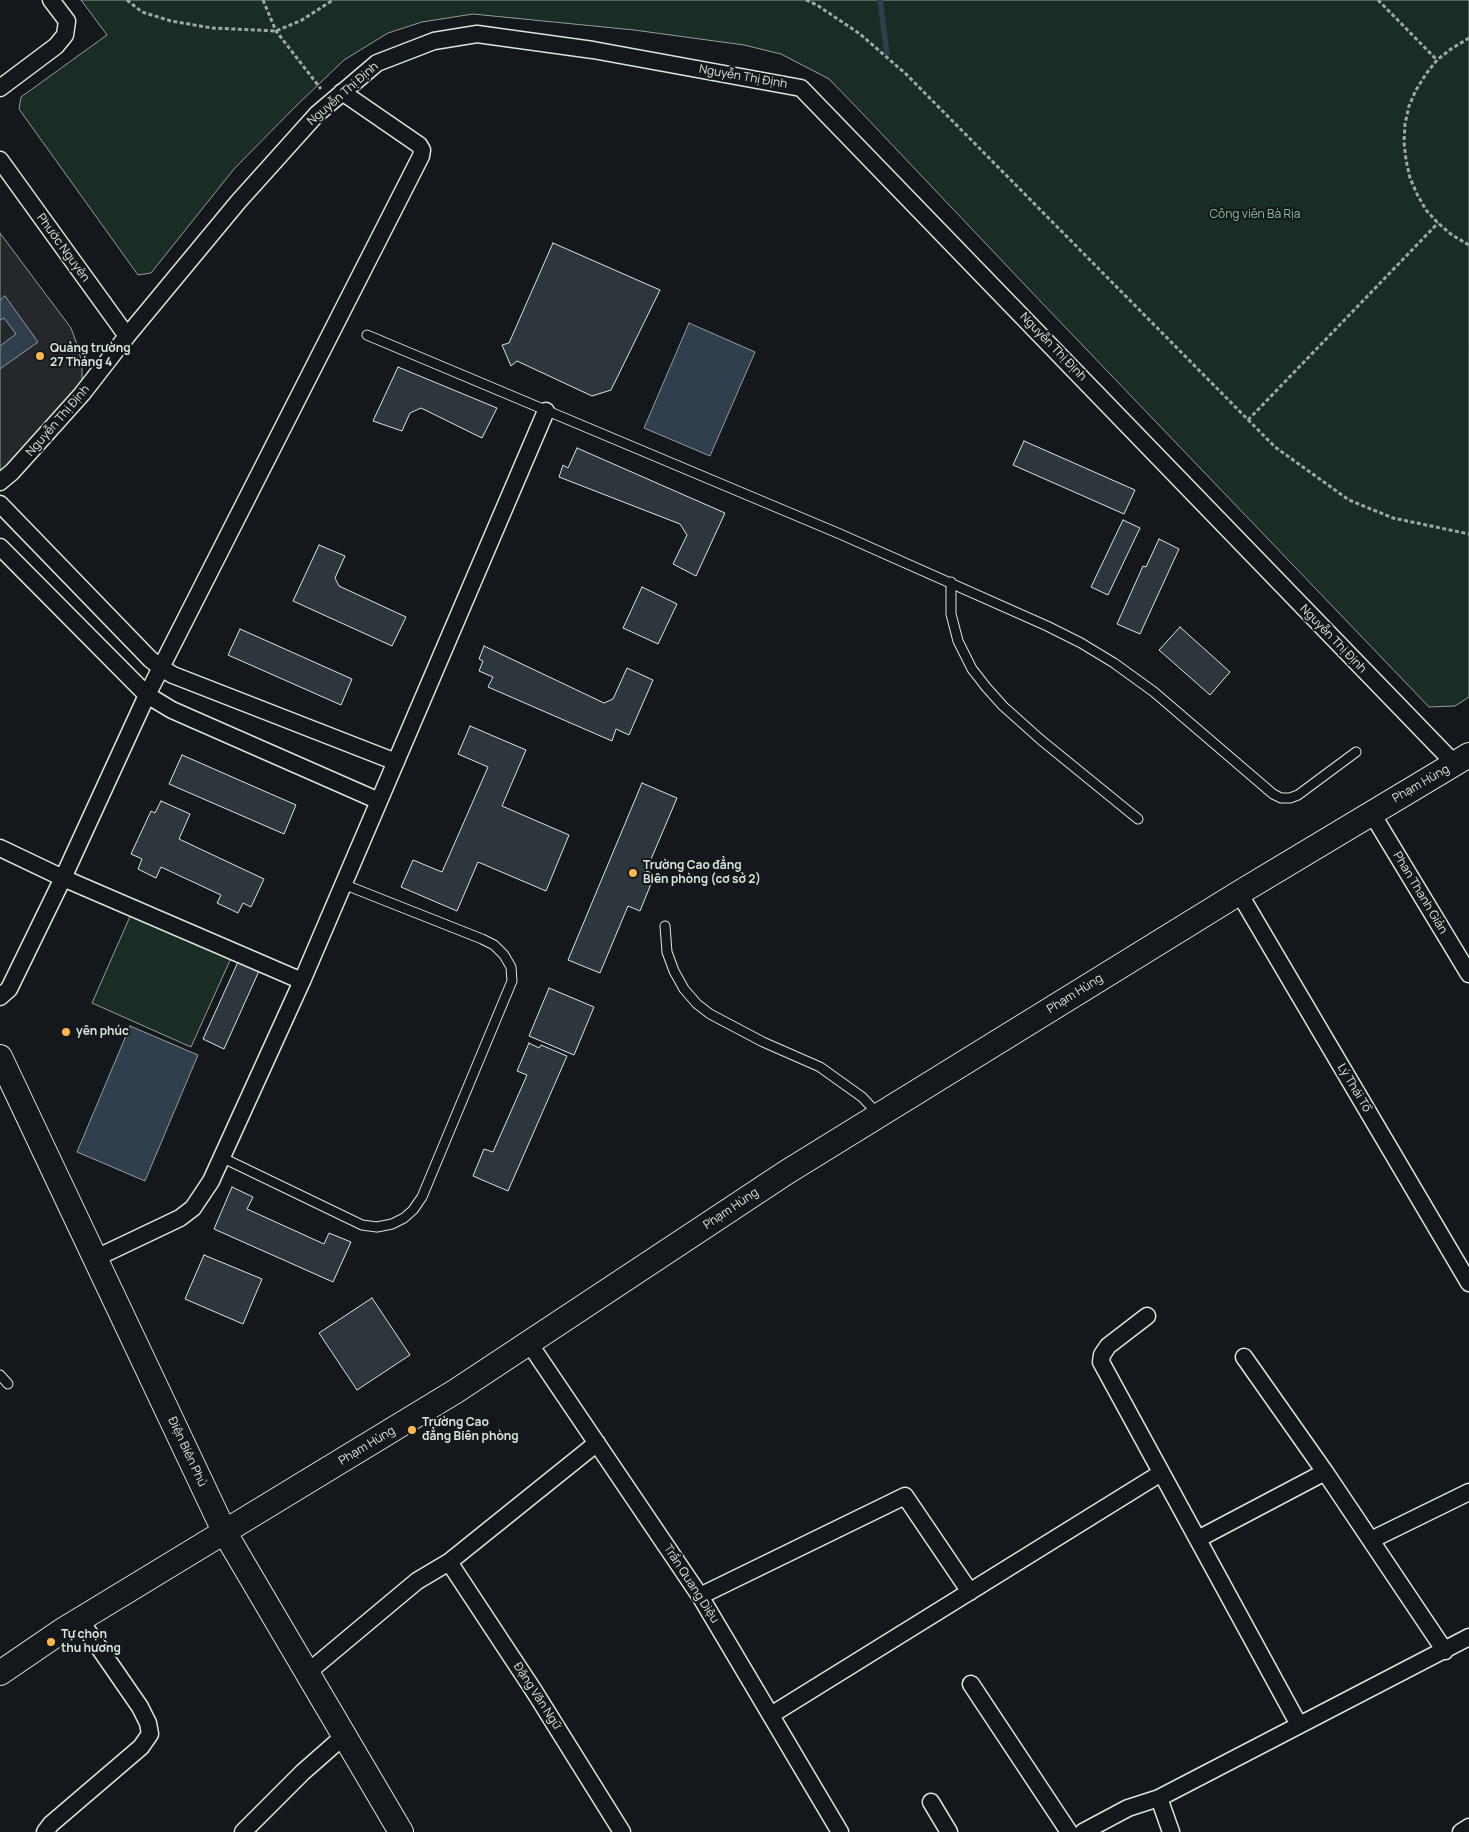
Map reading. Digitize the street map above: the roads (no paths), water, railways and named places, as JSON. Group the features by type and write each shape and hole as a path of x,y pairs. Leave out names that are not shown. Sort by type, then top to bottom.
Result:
{"street":[{"path":"0,88 56,46 66,35 67,22 51,0"},
{"name":"Nguyễn Thị Định","path":"0,482 12,472 82,394 127,336 238,202 317,114 377,63 434,41 477,34 593,50 801,88 1462,759"},
{"path":"0,997 9,989 63,878 147,696 421,156 422,150 419,145 337,97"},
{"name":"Phước Nguyên","path":"0,160 127,336"},
{"path":"96,1258 180,1218 193,1208 207,1188 302,981 546,411"},
{"path":"0,504 150,659 173,676 396,762"},
{"path":"0,547 147,696 172,710 379,801"},
{"name":"Phạm Hùng","path":"0,1673 80,1620 456,1391 787,1172 1371,812 1462,759"},
{"name":"Phan Thanh Giản","path":"1371,812 1464,953 1469,974"},
{"path":"0,848 63,878 302,981"},
{"name":"Lý Thái Tổ","path":"1239,893 1469,1282"},
{"name":"Điện Biên Phủ","path":"0,1057 224,1533 401,1832"},
{"path":"1147,1316 1108,1346 1102,1355 1101,1362 1299,1725"},
{"name":"Trần Quang Diệu","path":"529,1343 700,1596 840,1832"},
{"path":"1244,1357 1325,1472 1445,1651"},
{"path":"307,1673 416,1582 449,1562 597,1443"},
{"path":"1198,1539 1325,1472"},
{"path":"771,1715 1160,1473"},
{"path":"1371,1540 1469,1492"},
{"path":"700,1596 905,1496 970,1592"},
{"name":"Đặng Văn Ngữ","path":"449,1562 534,1691 622,1832"},
{"path":"45,1832 51,1824 141,1747 150,1734 148,1723 140,1707 80,1620"},
{"path":"1083,1832 1128,1808 1159,1798 1469,1638"},
{"path":"971,1684 1069,1832"},
{"path":"243,1832 303,1772 344,1735"},
{"path":"1159,1798 1171,1832"},
{"path":"931,1802 949,1832"},
{"path":"1461,1832 1469,1827"}],"lane":[{"path":"367,335 831,530 951,582 1081,643 1114,663 1154,692 1273,794 1281,798 1290,798 1298,795 1356,752"},
{"path":"951,582 951,614 958,640 972,669 986,688 1041,740 1138,819"},
{"path":"221,1157 362,1225 377,1227 392,1224 404,1218 413,1210 422,1197 512,981 511,967 504,955 488,942 343,884"},
{"path":"665,926 668,952 674,971 684,989 697,1004 710,1014 763,1042 820,1067 862,1097 879,1115"},
{"path":"0,1375 8,1384"}],"water":[{"path":"5,296 38,342 0,369 0,346 16,334 4,318 0,320 0,300"},
{"path":"689,323 755,352 710,456 644,428"},
{"path":"130,1026 198,1055 145,1181 77,1152"}],"waterway":[{"path":"880,0 887,53"}],"place":[{"name":"Quảng trường 27 Tháng 4","path":"40,356"},
{"name":"Trường Cao đẳng Biên phòng (cơ sở 2)","path":"633,873"},
{"name":"yên phúc","path":"66,1032"},
{"name":"Trường Cao đẳng Biên phòng","path":"412,1430"},
{"name":"Tự chọn thu hương","path":"51,1642"}],"park label":[{"name":"Công viên Bà Rịa","path":"1255,215"}]}
